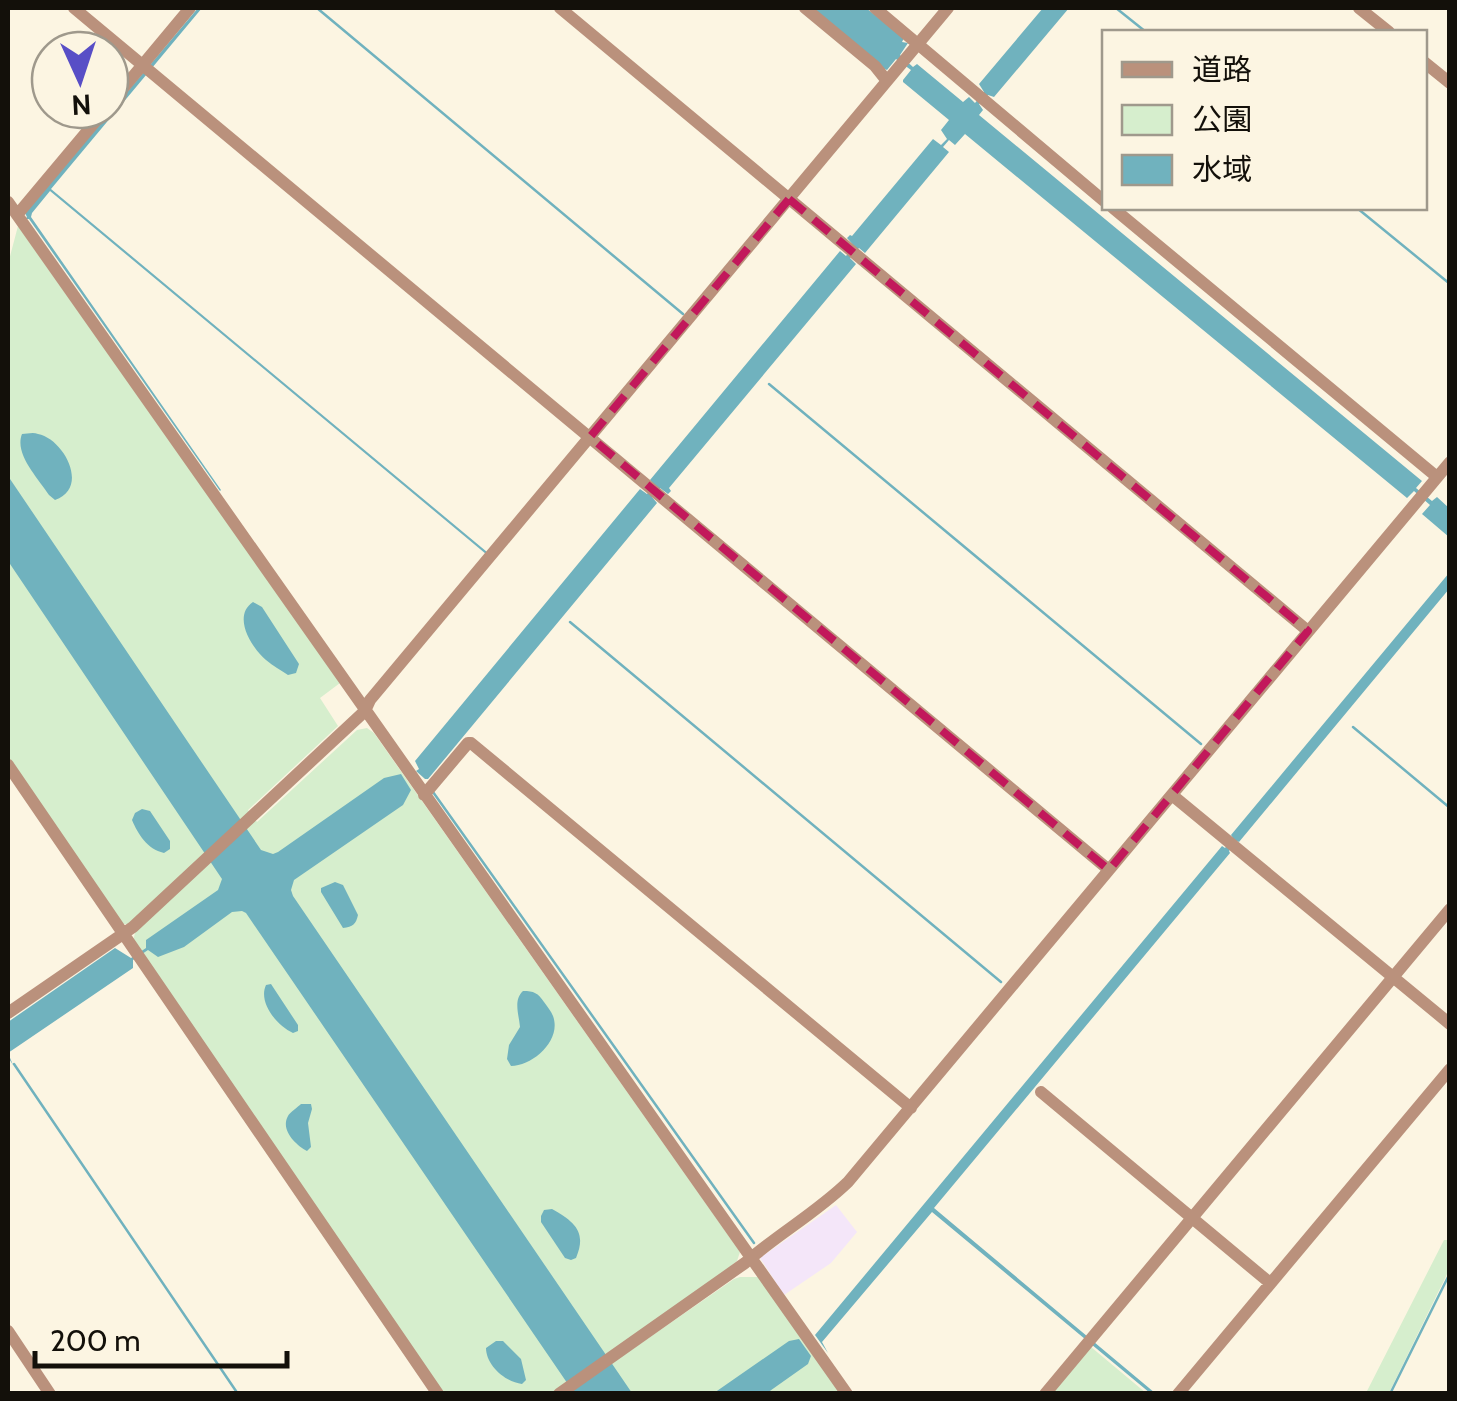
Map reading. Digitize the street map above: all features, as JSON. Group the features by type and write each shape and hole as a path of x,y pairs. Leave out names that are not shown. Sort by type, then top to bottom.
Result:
{"street":[{"path":"74,8 1109,870"},
{"path":"130,85 190,8"},
{"path":"560,8 1308,631"},
{"path":"806,8 875,66 887,81"},
{"path":"875,8 1102,199"},
{"path":"8,1014 123,935 364,710 948,8"},
{"path":"1359,8 1386,30"},
{"path":"1427,64 1450,83"},
{"path":"17,215 89,130"},
{"path":"8,202 847,1394"},
{"path":"1115,210 1437,477"},
{"path":"559,1394 830,1200 848,1182 1450,462"},
{"path":"424,795 471,742 911,1108"},
{"path":"8,765 438,1394"},
{"path":"1172,795 1450,1024"},
{"path":"1045,1394 1450,910"},
{"path":"1178,1394 1450,1069"},
{"path":"1042,1092 1270,1283"},
{"path":"8,1331 50,1394"}],"highlighted area":[{"path":"789,199 1308,631 1109,870 590,437"}],"shaded area":[{"path":"836,1205 857,1232 831,1263 784,1295 760,1258"}],"green space":[{"path":"18,226 340,683 320,698 338,726 248,810 257,822 357,730 367,728 374,733 740,1252 737,1261 624,1355 734,1279 759,1277 842,1393 440,1393 133,941 135,933 129,924 121,924 8,758 8,264"},
{"path":"1444,1240 1449,1240 1449,1270 1389,1393 1366,1393"},
{"path":"1091,1347 1146,1393 1052,1394"}],"water":[{"path":"198,8 202,8 130,94 130,89"},
{"path":"811,8 866,8 904,38 902,42 908,43 900,55 913,67 917,64 963,102 969,97 975,103 984,92 979,84 1043,8 1069,8 994,97 988,95 979,104 983,110 979,115 1422,481 1416,488 1432,501 1437,497 1449,508 1449,537 1422,514 1430,505 1414,491 1407,498 965,134 955,145 949,140 943,147 949,152 865,253 859,248 850,258 856,264 669,488 671,491 668,494 660,488 652,497 657,503 425,779 416,771 419,769 415,761 640,489 647,494 655,485 650,480 840,251 846,256 854,246 847,238 933,139 941,145 947,139 941,130 949,120 903,82 911,70 896,59 887,70 882,68"},
{"path":"95,130 100,130 51,189 486,554 50,191 31,217 220,491 29,219 25,219 25,213"},
{"path":"36,433 48,438 64,454 72,475 65,494 55,500 49,495 24,458 22,434"},
{"path":"8,476 261,850 278,852 384,778 401,774 411,790 403,805 294,880 293,896 632,1393 574,1393 246,913 232,912 184,947 158,957 148,950 133,960 133,968 8,1053 8,1022 115,948 131,958 146,948 146,940 218,890 222,879 8,561"},
{"path":"1449,573 1449,589 934,1208 1155,1393 1150,1393 932,1212 822,1342 828,1353 815,1335 1222,846 1225,848 1233,838 1231,835"},
{"path":"253,602 262,607 299,664 296,673 288,675 271,664 250,640 244,615"},
{"path":"142,809 150,811 170,841 170,849 164,853 148,844 134,825 135,813"},
{"path":"335,882 343,885 358,915 349,927 343,928 321,892 321,888"},
{"path":"271,984 298,1031 287,1029 270,1012 264,992 266,985"},
{"path":"523,991 538,995 555,1025 544,1050 528,1062 511,1066 507,1059 509,1045 520,1027 517,1003"},
{"path":"301,1104 311,1104 312,1109 308,1123 311,1147 307,1151 294,1141 286,1127 289,1115"},
{"path":"552,1209 577,1229 580,1241 576,1258 565,1258 541,1222 544,1210"},
{"path":"799,1339 811,1356 808,1364 767,1393 714,1393 789,1341"},
{"path":"503,1341 521,1359 526,1380 522,1384 503,1376 489,1361 486,1348"}],"waterway":[{"path":"317,8 683,314"},
{"path":"1116,8 1144,30"},
{"path":"1359,210 1450,284"},
{"path":"769,384 1201,744"},
{"path":"570,622 1001,982"},
{"path":"1353,727 1450,808"},
{"path":"433,792 754,1243"},
{"path":"14,1064 238,1394"},
{"path":"1390,1394 1450,1273"}]}
